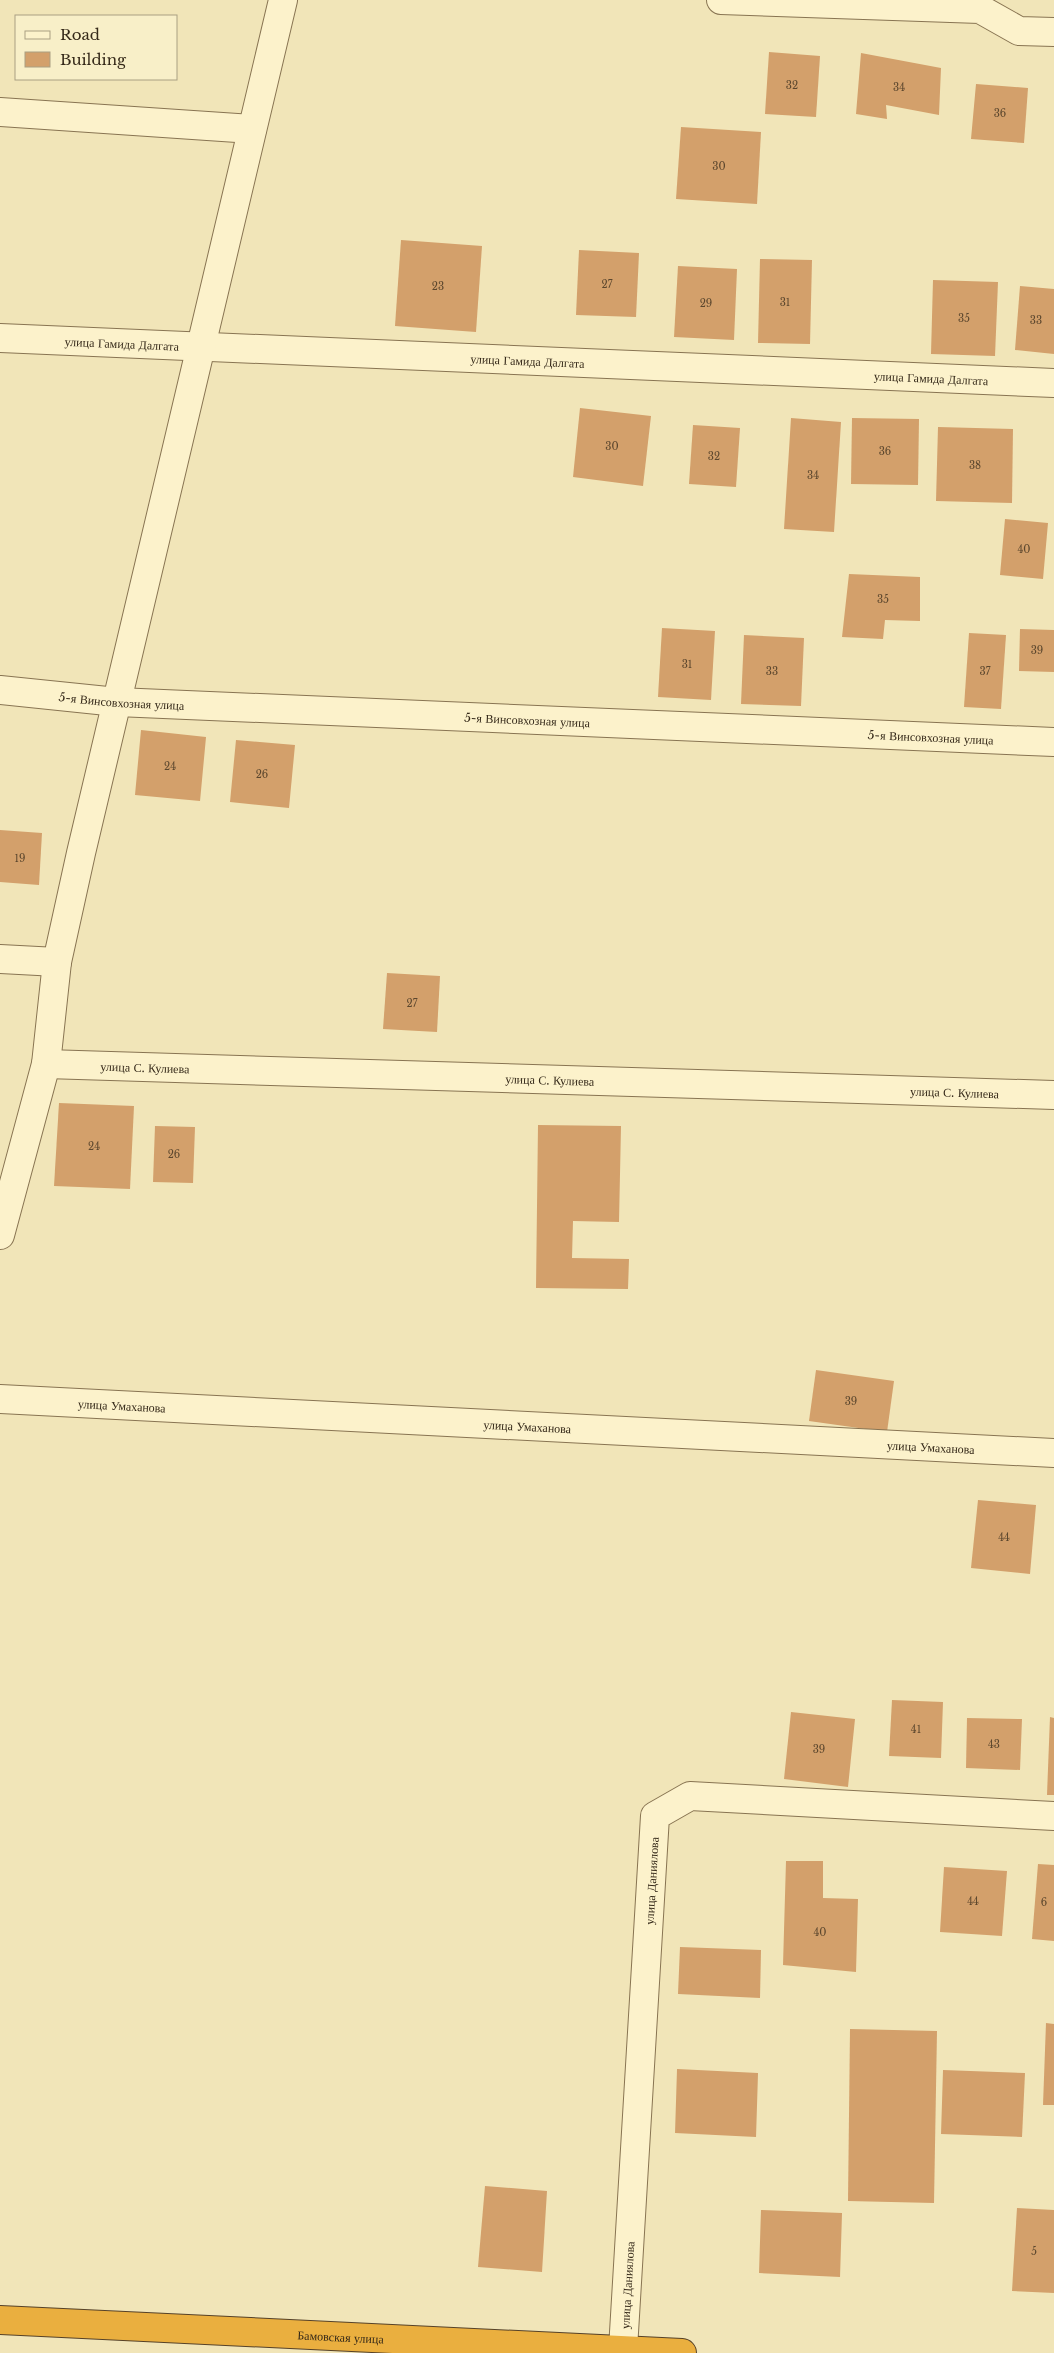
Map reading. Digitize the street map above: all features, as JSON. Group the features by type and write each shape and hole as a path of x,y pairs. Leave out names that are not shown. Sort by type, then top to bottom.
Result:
{"highway":[{"name":"Бамовская улица","path":"0,2320 682,2353"}],"street":[{"path":"0,1235 46,1064 57,962 282,0"},
{"path":"721,0 980,9 1019,31 1054,32"},
{"path":"0,112 252,129"},
{"name":"улица Гамида Далгата","path":"0,338 1054,383"},
{"name":"5-я Винсовхозная улица","path":"0,690 117,702 1054,742"},
{"path":"0,959 57,962"},
{"name":"улица С. Кулиева","path":"46,1064 1054,1095"},
{"name":"улица Умаханова","path":"0,1399 1054,1453"},
{"name":"улица Даниялова","path":"623,2349 655,1816 690,1796 1054,1816"}],"building":[{"path":"769,52 820,56 816,117 765,114"},
{"path":"861,53 941,68 939,115 886,105 887,119 856,114"},
{"path":"976,84 1028,88 1024,143 971,139"},
{"path":"681,127 761,132 757,204 676,199"},
{"path":"401,240 482,246 476,332 395,326"},
{"path":"579,250 639,253 636,317 576,315"},
{"path":"760,259 812,260 810,344 758,343"},
{"path":"678,266 737,269 734,340 674,337"},
{"path":"933,280 998,282 995,356 931,354"},
{"path":"1020,286 1054,289 1054,354 1015,350"},
{"path":"580,408 651,416 643,486 573,477"},
{"path":"791,418 841,422 834,532 784,529"},
{"path":"852,418 919,419 918,485 851,484"},
{"path":"693,425 740,428 736,487 689,484"},
{"path":"938,427 1013,429 1012,503 936,501"},
{"path":"1005,519 1048,523 1043,579 1000,575"},
{"path":"849,574 920,577 920,621 885,620 883,639 842,637"},
{"path":"662,628 715,631 711,700 658,697"},
{"path":"1020,629 1054,630 1054,672 1019,671"},
{"path":"969,633 1006,635 1001,709 964,707"},
{"path":"744,635 804,638 801,706 741,704"},
{"path":"141,730 206,737 200,801 135,795"},
{"path":"236,740 295,745 289,808 230,802"},
{"path":"0,830 42,833 39,885 0,882"},
{"path":"387,973 440,976 437,1032 383,1029"},
{"path":"59,1103 134,1106 130,1189 54,1186"},
{"path":"538,1125 621,1126 619,1222 573,1221 572,1258 629,1259 628,1289 536,1288"},
{"path":"155,1126 195,1127 193,1183 153,1182"},
{"path":"816,1370 894,1381 887,1432 809,1421"},
{"path":"978,1500 1036,1505 1030,1574 971,1568"},
{"path":"892,1700 943,1702 941,1758 889,1756"},
{"path":"791,1712 855,1719 848,1787 784,1779"},
{"path":"1050,1717 1054,1718 1054,1795 1047,1795"},
{"path":"967,1718 1022,1719 1020,1770 966,1768"},
{"path":"786,1861 823,1861 823,1898 858,1899 856,1972 783,1965"},
{"path":"1038,1864 1054,1865 1054,1941 1032,1939"},
{"path":"944,1867 1007,1871 1002,1936 940,1932"},
{"path":"680,1947 761,1950 760,1998 678,1994"},
{"path":"1046,2023 1054,2024 1054,2105 1043,2105"},
{"path":"850,2029 937,2031 934,2203 848,2201"},
{"path":"677,2069 758,2073 756,2137 675,2133"},
{"path":"943,2070 1025,2073 1022,2137 941,2134"},
{"path":"485,2186 547,2191 542,2272 478,2267"},
{"path":"1017,2208 1054,2210 1054,2293 1012,2291"},
{"path":"761,2210 842,2213 840,2277 759,2273"}]}
